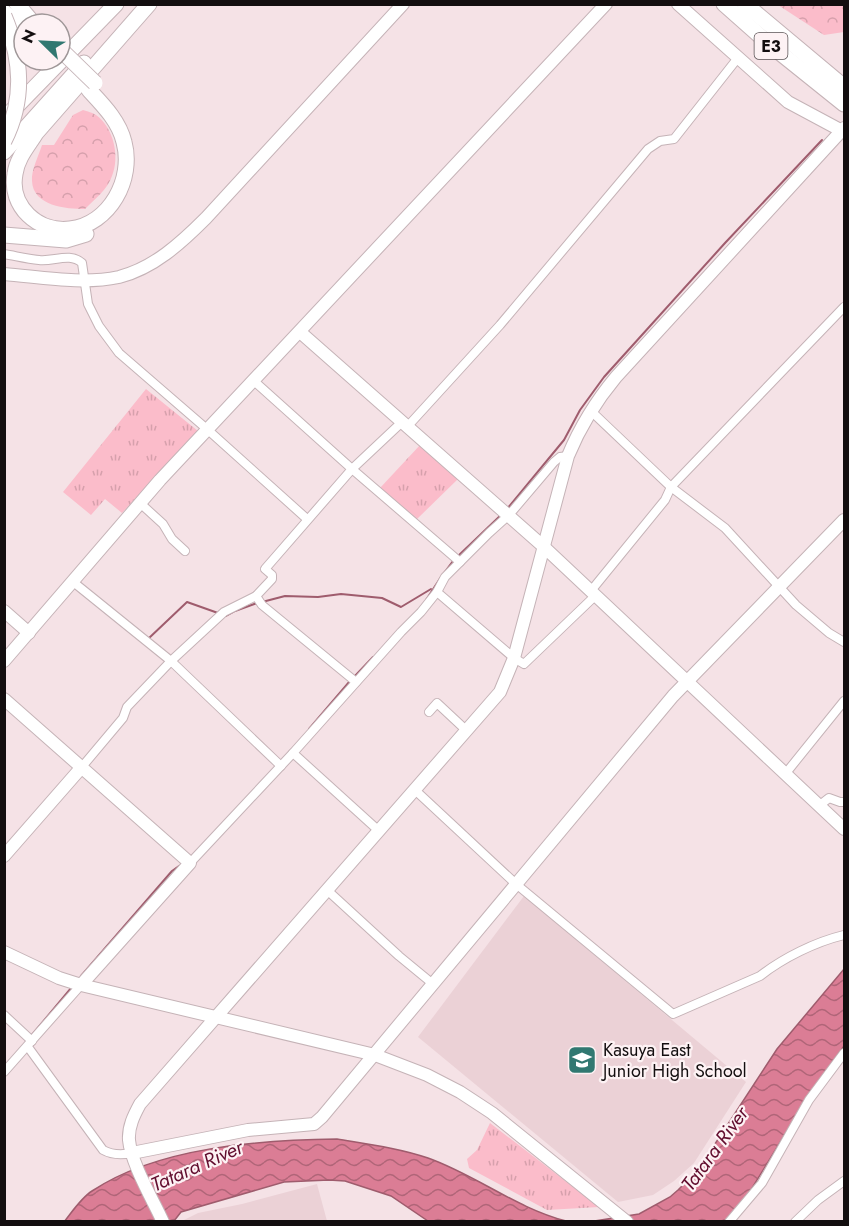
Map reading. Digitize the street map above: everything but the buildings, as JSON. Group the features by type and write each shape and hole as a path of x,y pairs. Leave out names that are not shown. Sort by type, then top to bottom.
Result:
{"highway":[{"path":"4,119 116,4"},
{"path":"4,152 141,4"},
{"path":"72,71 92,86 119,127 127,161 124,180 117,197 105,212 89,223 72,229 54,230 30,218 19,205 14,190 15,172 20,156 36,134 149,4"},
{"name":"E3","path":"724,4 823,80 844,87"},
{"name":"E3","path":"745,4 823,80 844,105"},
{"path":"4,14 16,54 19,88 17,109 4,141"},
{"path":"4,235 66,240 89,233 105,224 123,205 136,173 134,136 126,120 72,64"}],"street":[{"path":"4,274 84,280 120,277 151,264 181,243 403,4"},
{"path":"4,661 140,503 606,4"},
{"path":"163,1221 133,1157 129,1139 130,1125 140,1104 500,692 514,658 568,456 577,434 591,411 616,377 844,130 788,102 737,59 678,4"},
{"path":"4,856 123,718 127,707 171,661 224,612 256,596 272,579 272,575 265,569 307,519 352,469 405,425 500,325 648,149 660,141 674,139 737,59"},
{"path":"4,254 40,261 70,257 82,263 88,304 99,326 119,353 307,519"},
{"path":"437,592 524,664 593,593 665,500 671,487 844,307"},
{"path":"300,332 509,515 844,829"},
{"path":"254,381 460,561"},
{"path":"591,411 671,487 725,528 796,605 816,623 844,642"},
{"path":"4,1072 190,863 293,753 437,592 445,577 509,515 554,462 560,457 568,456"},
{"path":"140,503 163,524 172,539 185,551"},
{"path":"4,1015 30,1044 103,1150 108,1153 133,1157 238,1132 314,1124 687,681 844,520"},
{"path":"72,581 171,661 281,766"},
{"path":"256,596 262,605 356,682"},
{"path":"4,611 28,633"},
{"path":"4,699 190,863"},
{"path":"786,773 844,701"},
{"path":"429,712 437,703 467,731"},
{"path":"293,753 380,831"},
{"path":"415,790 516,884 673,1014 760,976 771,967 795,955 844,935"},
{"path":"820,806 829,798 844,802"},
{"path":"327,890 433,984"},
{"path":"4,952 48,973 81,985 375,1054 428,1075 476,1101 627,1221"},
{"path":"729,1221 762,1183 809,1100 844,1053"},
{"path":"801,1220 818,1200 844,1181"}],"shaded area":[{"name":"Kasuya East Junior High School","path":"524,896 746,1082 694,1163 674,1181 653,1195 618,1202 418,1037"},
{"path":"317,1184 327,1221 182,1221 198,1213"}],"green space":[{"path":"778,5 844,5 844,32 824,35"},
{"path":"83,110 96,115 107,127 114,143 114,168 104,190 85,209 60,207 38,196 32,177 42,145 54,145 73,115"},
{"path":"146,389 198,431 122,513 105,499 91,515 63,492"},
{"path":"421,444 459,478 415,521 380,488"},
{"path":"490,1123 599,1207 547,1210 469,1168 467,1159 477,1150"}],"water":[{"name":"Tatara River","path":"844,969 844,1046 809,1095 746,1198 726,1221 588,1222 639,1214 678,1190 698,1170 777,1049"},
{"name":"Tatara River","path":"337,1139 394,1149 428,1158 463,1173 530,1208 566,1221 428,1221 391,1196 345,1181 329,1180 284,1182 181,1212 174,1221 64,1222 80,1201 92,1191 118,1176 147,1164 178,1155 243,1144"}],"waterway":[{"path":"507,509 564,440 580,410 604,377 822,140"},
{"path":"457,557 501,515"},
{"path":"444,573 453,561"},
{"path":"426,600 441,577"},
{"path":"262,602 285,596 318,597 341,594 382,598 401,607 431,589"},
{"path":"148,639 187,602 218,613"},
{"path":"223,615 226,616 257,603"},
{"path":"354,677 373,657"},
{"path":"309,729 350,681"},
{"path":"81,976 172,871 179,866"},
{"path":"31,1036 72,987"}],"place":[{"name":"Kasuya East Junior High School","path":"582,1060"}]}
